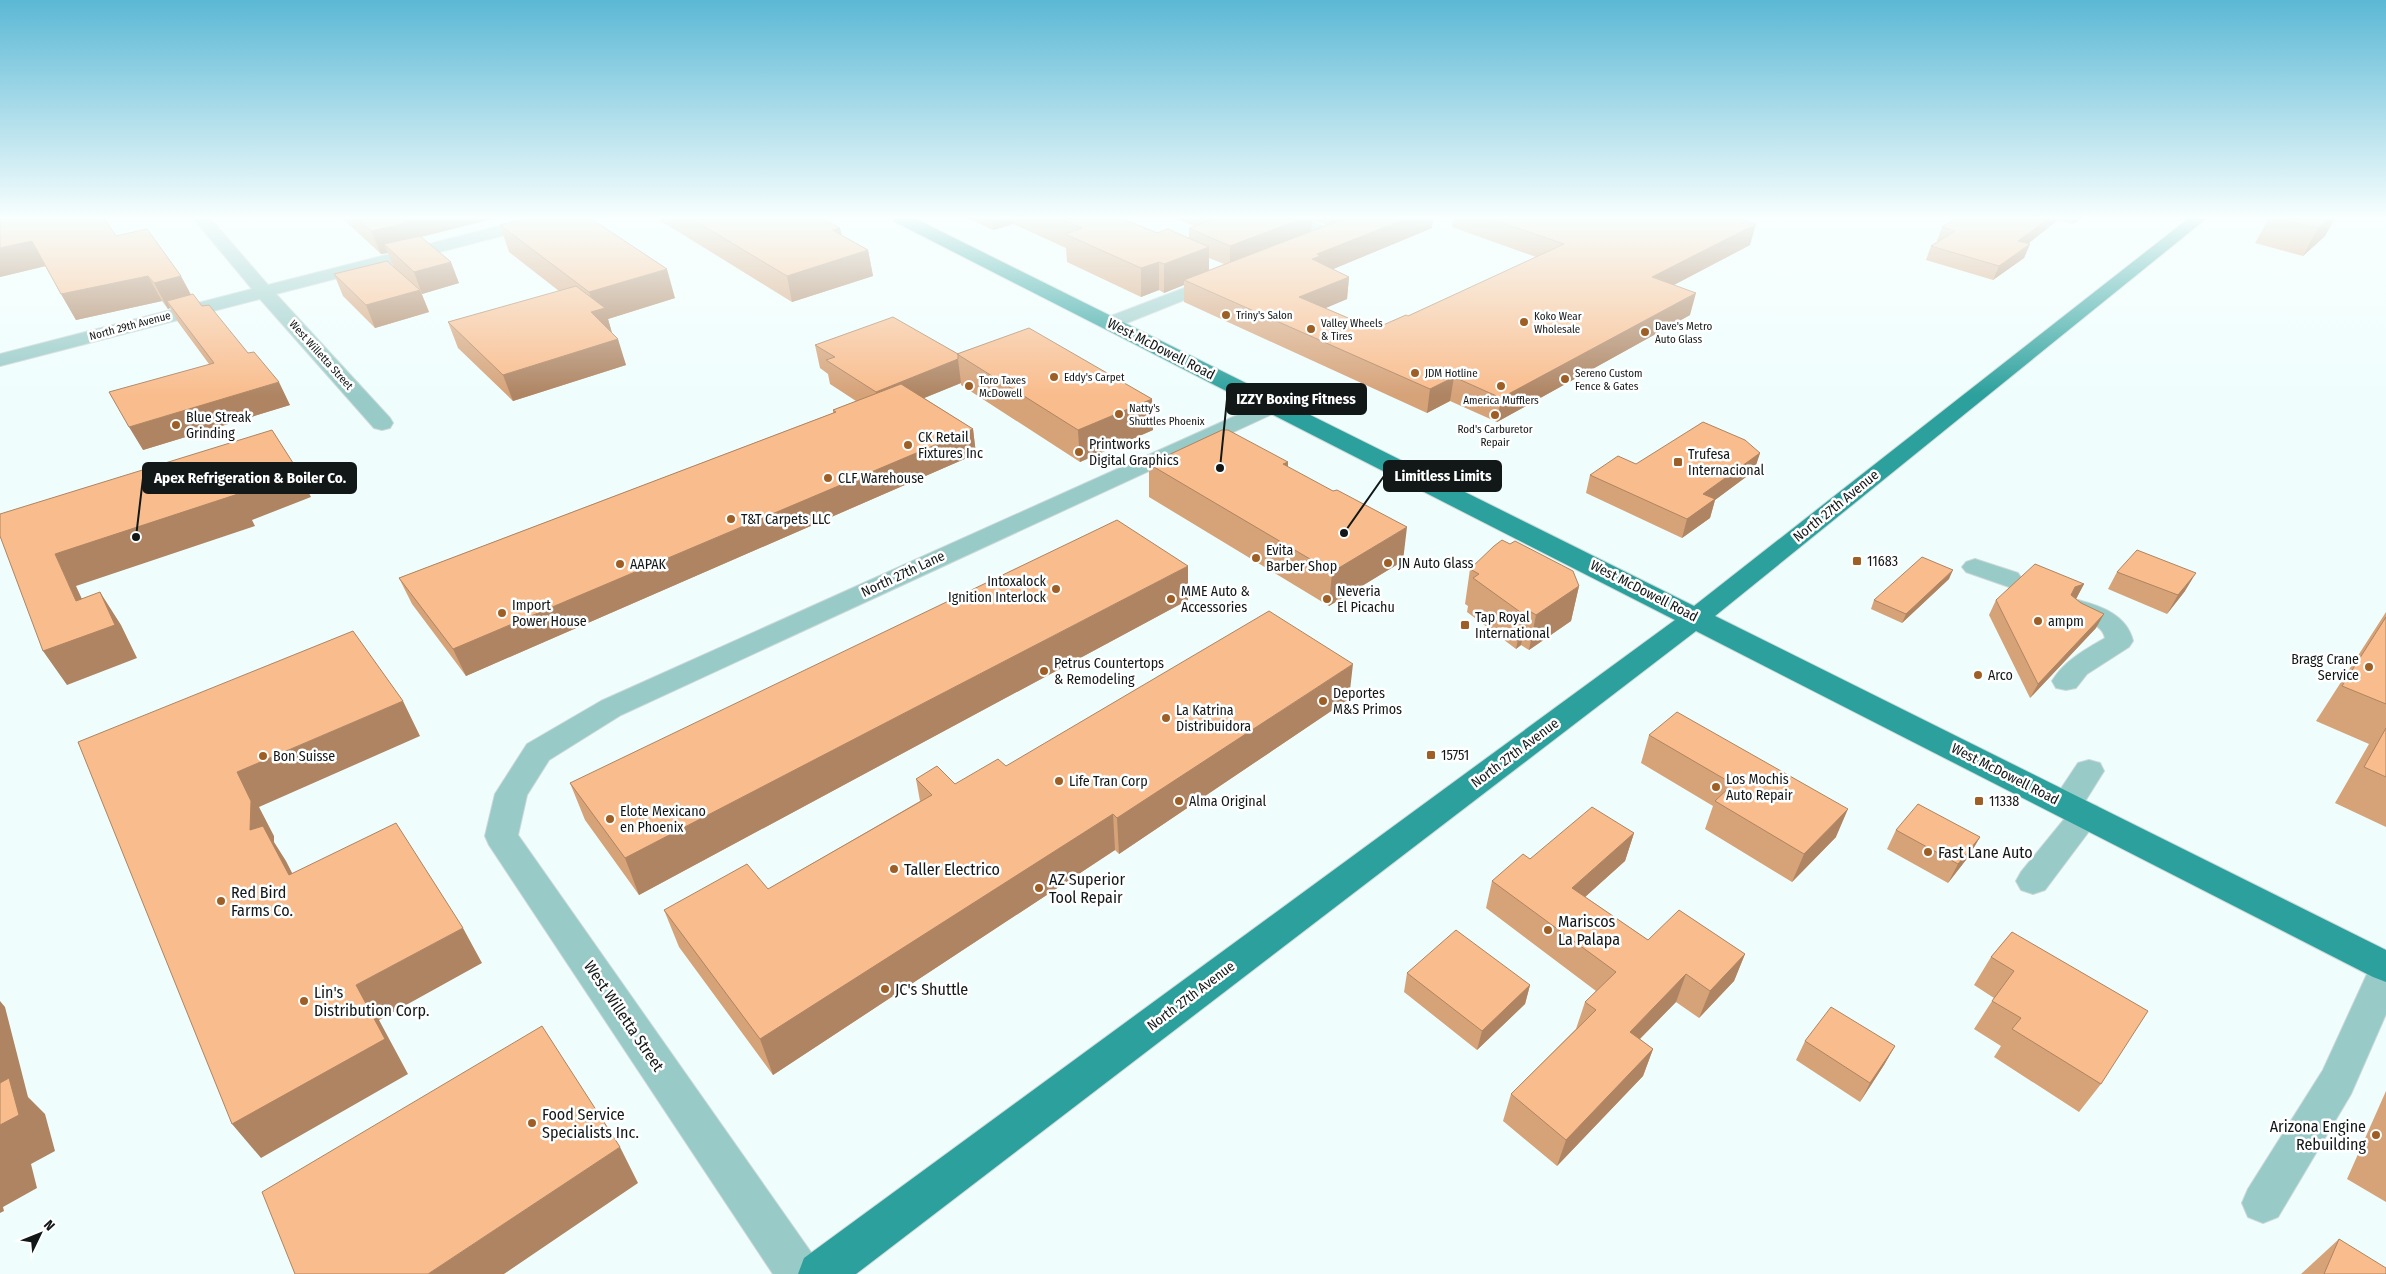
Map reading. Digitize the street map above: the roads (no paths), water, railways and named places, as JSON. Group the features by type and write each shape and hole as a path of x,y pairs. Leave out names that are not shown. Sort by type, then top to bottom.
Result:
{"main road":[{"name":"West McDowell Road","path":"1019,277 2386,967"},
{"name":"North 27th Avenue","path":"820,1274 1696,618 2124,277"}],"street":[{"name":"West Willetta Street","path":"251,277 382,423"},
{"name":"North 29th Avenue","path":"0,360 316,277"},
{"path":"1110,323 1223,277"},
{"name":"North 27th Lane","path":"538,752 611,708 1273,405"},
{"path":"1975,567 2009,579"},
{"path":"2066,681 2077,668 2119,641 2119,633 2107,620 2078,608"},
{"name":"West Willetta Street","path":"538,752 511,794 501,836 799,1274"},
{"path":"2033,881 2076,809 2089,771"},
{"path":"2263,1203 2337,1082 2386,972"}],"place":[{"name":"Triny's Salon","path":"1226,315"},
{"name":"Koko Wear Wholesale","path":"1524,322"},
{"name":"Valley Wheels & Tires","path":"1311,329"},
{"name":"Dave's Metro Auto Glass","path":"1645,332"},
{"name":"JDM Hotline","path":"1415,373"},
{"name":"Eddy's Carpet","path":"1054,377"},
{"name":"Sereno Custom Fence & Gates","path":"1565,379"},
{"name":"Toro Taxes McDowell","path":"969,386"},
{"name":"America Mufflers","path":"1501,386"},
{"name":"Natty's Shuttles Phoenix","path":"1119,414"},
{"name":"Rod's Carburetor Repair","path":"1495,415"},
{"name":"Blue Streak Grinding","path":"176,425"},
{"name":"CK Retail Fixtures Inc","path":"908,445"},
{"name":"Printworks Digital Graphics","path":"1079,452"},
{"name":"Trufesa Internacional","path":"1678,462"},
{"name":"IZZY Boxing Fitness","path":"1220,468"},
{"name":"CLF Warehouse","path":"828,478"},
{"name":"T&T Carpets LLC","path":"731,519"},
{"name":"Limitless Limits","path":"1344,533"},
{"name":"Apex Refrigeration & Boiler Co.","path":"136,537"},
{"name":"Evita Barber Shop","path":"1256,558"},
{"name":"11683","path":"1857,561"},
{"name":"JN Auto Glass","path":"1388,563"},
{"name":"AAPAK","path":"620,564"},
{"name":"Intoxalock Ignition Interlock","path":"1056,589"},
{"name":"MME Auto & Accessories","path":"1171,599"},
{"name":"Neveria El Picachu","path":"1327,599"},
{"name":"Import Power House","path":"502,613"},
{"name":"ampm","path":"2038,621"},
{"name":"Tap Royal International","path":"1465,625"},
{"name":"Bragg Crane Service","path":"2369,667"},
{"name":"Petrus Countertops & Remodeling","path":"1044,671"},
{"name":"Arco","path":"1978,675"},
{"name":"Deportes M&S Primos","path":"1323,701"},
{"name":"La Katrina Distribuidora","path":"1166,718"},
{"name":"15751","path":"1431,755"},
{"name":"Bon Suisse","path":"263,756"},
{"name":"Life Tran Corp","path":"1059,781"},
{"name":"Los Mochis Auto Repair","path":"1716,787"},
{"name":"Alma Original","path":"1179,801"},
{"name":"11338","path":"1979,801"},
{"name":"Elote Mexicano en Phoenix","path":"610,819"},
{"name":"Fast Lane Auto","path":"1928,852"},
{"name":"Taller Electrico","path":"894,869"},
{"name":"AZ Superior Tool Repair","path":"1039,888"},
{"name":"Red Bird Farms Co.","path":"221,901"},
{"name":"Mariscos La Palapa","path":"1548,930"},
{"name":"JC's Shuttle","path":"885,989"},
{"name":"Lin's Distribution Corp.","path":"304,1001"},
{"name":"Food Service Specialists Inc.","path":"532,1123"},
{"name":"Arizona Engine Rebuilding","path":"2376,1135"}]}
